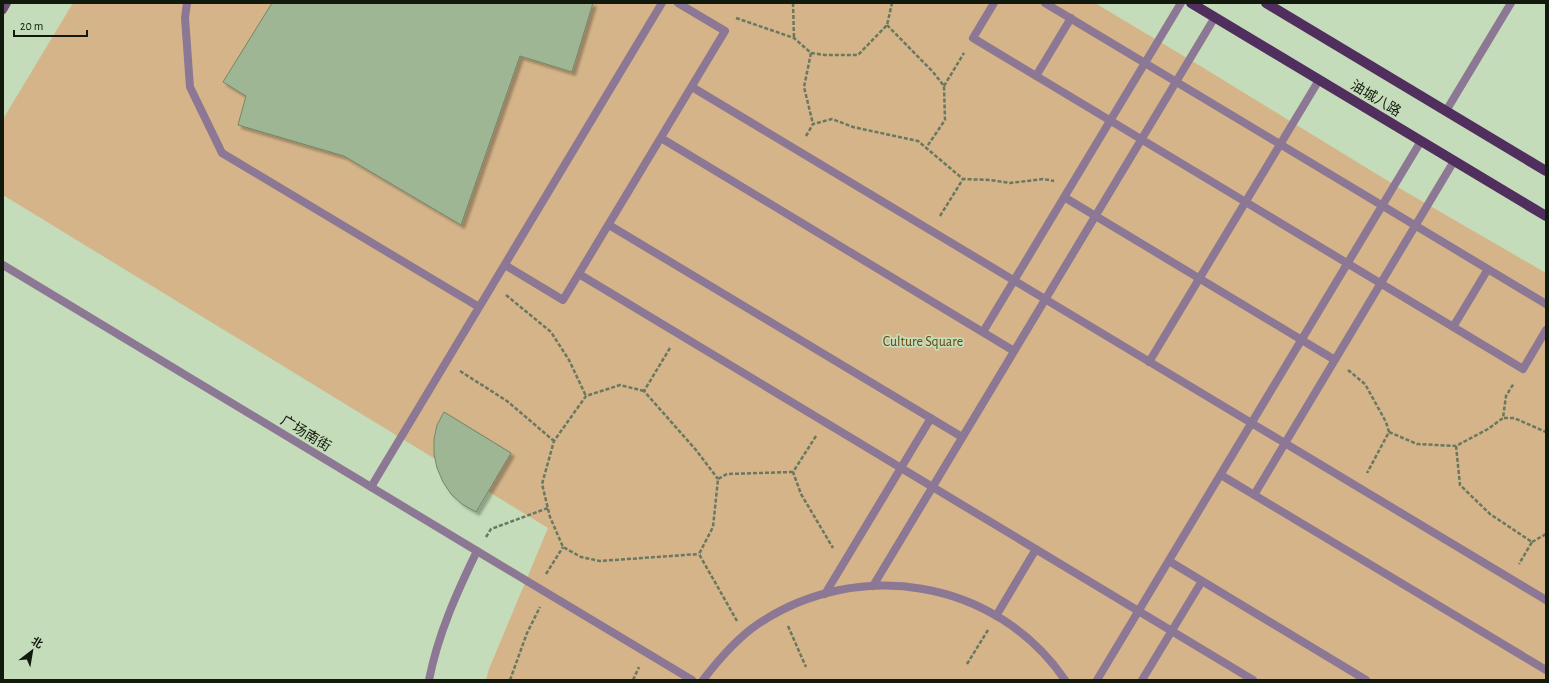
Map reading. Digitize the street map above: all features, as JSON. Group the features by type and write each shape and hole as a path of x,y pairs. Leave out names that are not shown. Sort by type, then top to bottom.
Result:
{"main road":[{"path":"3,10 7,3"},
{"name":"油城八路","path":"1191,3 1546,216"},
{"name":"油城八路","path":"1266,3 1546,171"}],"street":[{"path":"187,3 185,18 190,87 222,153 479,307"},
{"path":"371,487 662,3"},
{"path":"504,265 563,300 725,31 678,3"},
{"path":"994,3 973,38 1523,369 1546,330"},
{"path":"1045,3 1546,304"},
{"path":"983,332 1181,3"},
{"path":"1446,111 1511,3"},
{"path":"873,586 1215,17"},
{"path":"1036,76 1071,18"},
{"path":"1149,362 1319,80"},
{"path":"692,87 1546,600"},
{"path":"660,138 1014,351"},
{"path":"1097,680 1421,141"},
{"path":"1254,495 1454,161"},
{"path":"1064,197 1335,360"},
{"path":"609,225 962,437"},
{"name":"广场南街","path":"3,265 692,680"},
{"path":"1453,327 1488,269"},
{"path":"579,274 1253,680"},
{"path":"825,594 931,418"},
{"path":"1220,475 1546,670"},
{"path":"996,616 1036,550"},
{"path":"429,680 444,626 459,587 477,551"},
{"path":"1169,561 1366,680"},
{"path":"1142,680 1202,581"},
{"path":"703,680 716,662 745,635 781,610 806,599 833,591 873,586 916,588 944,593 970,602 996,616 1018,631 1040,650 1065,680"}],"path":[{"path":"793,3 794,38"},
{"path":"725,31 733,17 794,38 811,53 858,56 887,25 892,3"},
{"path":"887,25 933,72 944,86"},
{"path":"926,148 945,120 944,86 973,38"},
{"path":"797,150 813,124 804,87 811,53"},
{"path":"813,124 832,120 853,127 918,141 963,179 990,180 1010,183 1043,179 1055,181 1069,189"},
{"path":"931,230 963,179"},
{"path":"493,284 551,332 569,360 586,396"},
{"path":"644,391 678,334"},
{"path":"1335,360 1365,384 1386,422 1389,432 1359,488"},
{"path":"446,362 508,401 554,441"},
{"path":"1504,418 1506,396 1523,369"},
{"path":"620,385 644,391 696,450 718,479 713,527 699,554 600,561 581,557 562,547 550,517 542,484 554,441 586,396 620,385"},
{"path":"1389,432 1417,444 1456,446 1488,429 1504,418 1514,418 1546,432"},
{"path":"793,472 824,422"},
{"path":"1456,446 1460,485 1490,514 1532,542"},
{"path":"718,479 727,474 793,472"},
{"path":"793,472 801,494 844,563"},
{"path":"477,551 491,529 548,508"},
{"path":"1510,578 1532,542 1546,534"},
{"path":"538,587 562,547"},
{"path":"699,554 745,635"},
{"path":"510,680 527,633 547,593"},
{"path":"781,610 806,667"},
{"path":"968,664 996,616"}],"green space":[{"name":"Culture Square","path":"73,3 1095,3 1406,192 1546,273 1546,680 486,680 489,669 548,528 3,195 3,119"}],"building":[{"path":"272,3 593,3 572,72 520,56 461,225 344,156 238,125 246,96 223,82"},
{"path":"444,412 511,453 476,512 462,504 451,494 443,482 437,468 434,454 434,439 437,425"}]}
